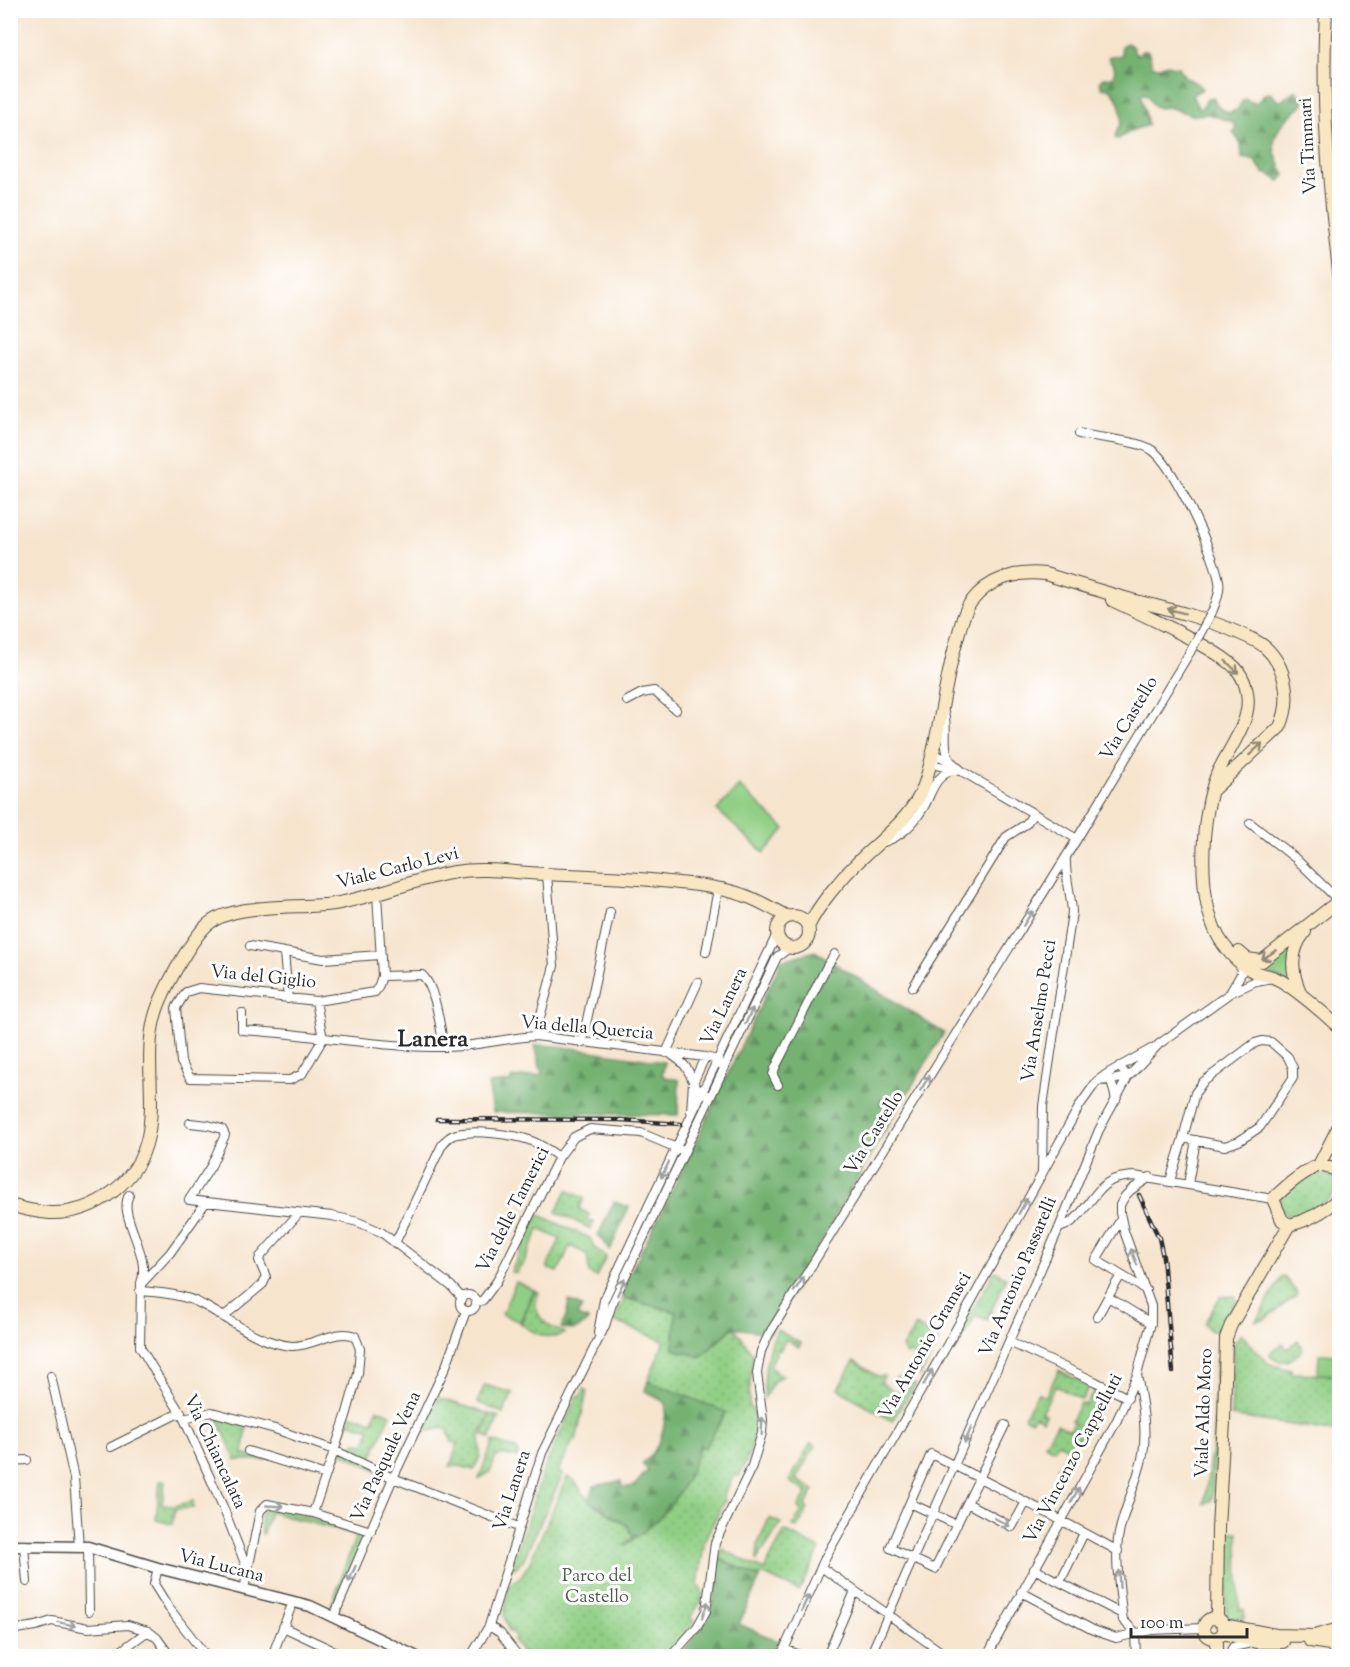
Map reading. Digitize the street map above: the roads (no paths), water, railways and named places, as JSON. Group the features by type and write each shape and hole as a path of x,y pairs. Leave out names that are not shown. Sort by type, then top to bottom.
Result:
{"main road":[{"name":"Via Timmari","path":"1326,10 1324,99 1328,181 1340,279"},
{"path":"777,931 781,921 810,907 839,875 878,844 903,819 915,803 926,782 963,617 970,603 996,580 1028,572 1045,574 1224,626 1254,639 1265,647 1275,660 1287,689 1286,715 1280,727 1214,789"},
{"path":"1090,588 1211,651 1238,670 1247,690 1246,715 1217,774 1207,813 1203,870 1210,913 1223,944 1240,964 1259,974 1275,978 1337,1025"},
{"path":"808,927 816,911 860,860"},
{"name":"Viale Carlo Levi","path":"10,1205 51,1213 71,1211 107,1196 124,1182 133,1170 148,1135 154,1017 160,1001 183,960 207,926 220,916 237,910 318,905 377,894 452,873 476,869 625,877 718,889 746,895 792,917"},
{"path":"1210,913 1230,943 1247,959 1256,961 1270,956 1339,901"},
{"path":"760,903 777,931 780,942 789,948 798,948 809,936 808,927 804,920 792,917"},
{"path":"1302,997 1294,980 1294,951 1300,938 1315,920"},
{"path":"1340,1124 1319,1165 1306,1171 1274,1199 1282,1220 1289,1225 1300,1223 1340,1198"},
{"path":"1319,1165 1334,1169 1339,1175"},
{"name":"Viale Aldo Moro","path":"1217,1656 1220,1628 1218,1528 1226,1338 1231,1325 1289,1225"},
{"path":"1204,1628 1208,1636 1220,1628 1276,1635 1314,1636 1336,1629"},
{"path":"1220,1628 1257,1642 1315,1641 1335,1648"},
{"path":"1335,1648 1329,1640 1336,1629"}],"street":[{"name":"Via Castello","path":"670,1656 698,1627 706,1611 716,1543 752,1466 762,1433 763,1420 757,1373 761,1351 769,1334 1077,839 1190,652 1217,602 1220,583 1214,564 1189,503 1159,456 1148,447 1079,434"},
{"path":"627,701 642,693 654,691 676,710"},
{"path":"943,710 947,721 946,748 953,766"},
{"path":"931,759 939,756 1077,839"},
{"path":"878,844 890,840 912,824 939,778 953,766"},
{"path":"913,987 1006,837 1026,824 1033,814"},
{"path":"1250,823 1295,858 1339,901"},
{"path":"1059,830 1065,838 1068,853"},
{"name":"Via Anselmo Pecci","path":"1042,1174 1043,1106 1072,912 1071,897 1067,886 1068,853"},
{"path":"535,1036 554,966 548,874"},
{"path":"706,952 718,889"},
{"path":"377,894 382,976 422,975 426,979 432,993 444,1047"},
{"path":"582,1043 610,912"},
{"name":"Via Lanera","path":"471,1656 489,1626 542,1453 597,1340 604,1300 681,1150 707,1094 718,1060 777,931"},
{"path":"250,946 323,959 380,955"},
{"name":"Via Lanera","path":"691,1117 724,1068 777,957 789,948"},
{"path":"284,952 288,999"},
{"path":"778,1085 773,1075 775,1068 835,954"},
{"path":"1230,993 1241,974 1240,964"},
{"name":"Via del Giglio","path":"323,1039 320,1047 297,1078 290,1080 190,1078 181,1062 176,1008 186,992 199,988 316,1001 375,992 382,976"},
{"name":"Via Antonio Passarelli","path":"870,1656 1059,1228 1099,1130 1128,1077 1159,1044 1230,993 1256,981 1275,978"},
{"path":"668,1053 698,982"},
{"path":"316,1001 323,1039"},
{"name":"Via della Quercia","path":"242,1013 242,1030 323,1039 444,1047 535,1036 718,1060"},
{"path":"1170,1181 1195,1093 1203,1082 1255,1043 1271,1042 1288,1057 1293,1068 1293,1078 1260,1126 1239,1141 1225,1146 1183,1138"},
{"name":"Via Antonio Gramsci","path":"783,1652 822,1567 1080,1105 1097,1081 1159,1044"},
{"name":"Via della Quercia","path":"668,1053 688,1070 693,1083"},
{"name":"Via Lanera","path":"681,1150 691,1117 693,1083 705,1057"},
{"path":"718,1060 724,1068"},
{"path":"1097,1081 1128,1077 1119,1066"},
{"path":"1111,1080 1116,1100"},
{"path":"693,1083 707,1094"},
{"path":"190,1124 208,1125 222,1130 225,1135 211,1166 189,1200 332,1216 358,1222 381,1232 451,1286 462,1298"},
{"name":"Via delle Tamerici","path":"476,1303 483,1300 497,1281 559,1157 574,1137 590,1130 641,1133 681,1150"},
{"path":"395,1243 442,1145 448,1138 457,1134 493,1134 528,1140 547,1148 559,1157"},
{"path":"1188,1184 1196,1140"},
{"path":"1059,1228 1076,1219 1098,1191 1109,1182 1134,1176 1274,1199"},
{"path":"1146,1290 1096,1260 1120,1219 1120,1205 1125,1196 1150,1177"},
{"name":"Via Chiancalata","path":"129,1195 126,1201 128,1215 143,1264 144,1275 140,1290 140,1347 183,1415 248,1571"},
{"path":"140,1290 170,1253 206,1202"},
{"path":"223,1317 263,1284 266,1277 260,1257 299,1213"},
{"name":"Via Vincenzo Cappelluti","path":"987,1656 1128,1398 1137,1375 1151,1323 1151,1306 1120,1219"},
{"path":"1097,1317 1121,1275"},
{"path":"140,1290 176,1295 202,1304 252,1334 292,1346 347,1333 355,1336 360,1349 358,1374 313,1513"},
{"path":"470,1296 476,1303 473,1309 466,1311 461,1305 462,1298 470,1296"},
{"path":"1108,1297 1151,1323"},
{"name":"Via Pasquale Vena","path":"334,1616 393,1478 447,1366 466,1311"},
{"path":"1009,1342 1128,1398"},
{"path":"1136,1656 1134,1632 1123,1620 1118,1551 1119,1533 1142,1457 1143,1404 1137,1375"},
{"path":"51,1376 74,1478 84,1547 89,1611"},
{"path":"111,1447 183,1415 212,1412 275,1429 334,1450 393,1478 518,1527"},
{"path":"1005,1425 979,1478 967,1503 957,1525 935,1569 890,1548 931,1454 979,1478 1061,1520 1118,1551"},
{"path":"248,1451 326,1475"},
{"path":"10,1461 27,1460"},
{"path":"967,1503 1012,1527 1026,1502"},
{"path":"244,1589 257,1521 262,1507 267,1503 313,1513 371,1532"},
{"path":"910,1503 957,1525"},
{"path":"1060,1582 1084,1533"},
{"path":"24,1545 27,1582"},
{"name":"Via Lucana","path":"10,1546 84,1547 293,1602 334,1616 415,1656"},
{"path":"822,1567 947,1656"},
{"path":"158,1568 154,1584 169,1608 206,1656"},
{"path":"1034,1569 1122,1614"},
{"path":"827,1656 855,1590"},
{"path":"1021,1592 1116,1638 1134,1632 1204,1628"},
{"path":"272,1656 293,1602"},
{"path":"10,1630 52,1621 88,1628 128,1625 148,1631 157,1638 170,1656"},
{"path":"489,1626 500,1633 518,1656"},
{"path":"283,1627 345,1656"},
{"path":"114,1656 148,1631"},
{"path":"1228,1656 1233,1647 1257,1642"},
{"path":"783,1652 802,1656"}],"railway":[{"path":"437,1119 621,1120 681,1124"},
{"path":"1139,1195 1159,1238 1163,1257 1173,1372"}],"district":[{"name":"Lanera","path":"433,1040"}],"park label":[{"name":"Parco del Castello","path":"597,1587"}]}
